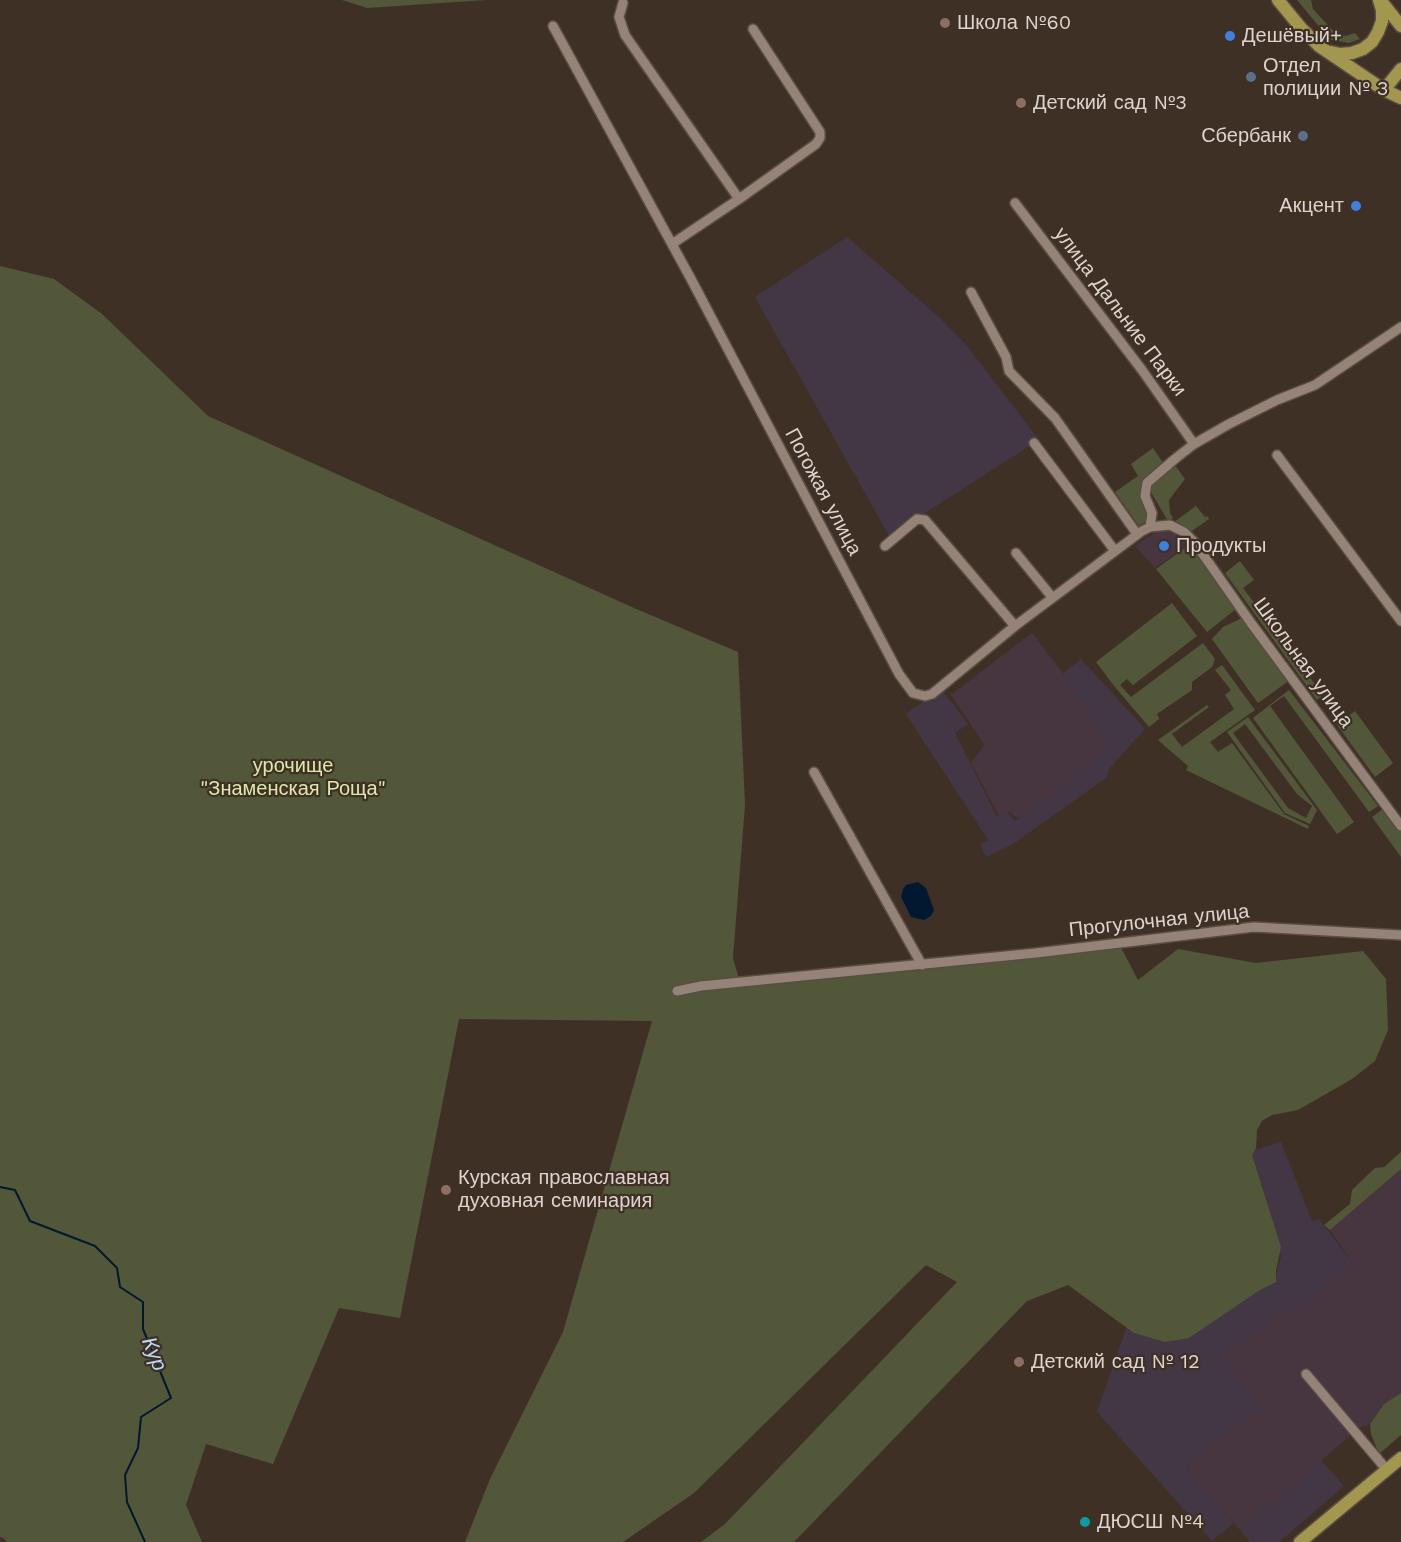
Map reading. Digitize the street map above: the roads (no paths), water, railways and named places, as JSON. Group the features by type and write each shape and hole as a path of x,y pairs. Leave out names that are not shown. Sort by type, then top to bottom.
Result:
{"main road":[{"path":"1278,0 1319,46 1384,90 1401,98"},
{"path":"1319,46 1329,52 1340,54 1363,49 1372,42 1382,21 1379,0"},
{"path":"1379,0 1401,26"},
{"path":"1384,90 1401,69"},
{"path":"1300,1542 1401,1458"}],"street":[{"path":"623,3 619,17 625,35 739,200"},
{"name":"Погожая улица","path":"553,26 672,244 899,674 913,693 926,696 932,694 1052,597 1137,534 1161,524 1173,525"},
{"path":"672,244 739,200 816,144 820,138 820,132 753,29"},
{"name":"улица Дальние Парки","path":"1015,203 1142,370 1194,444"},
{"path":"971,292 1006,357 1009,371 1055,418 1137,534"},
{"path":"1150,527 1152,513 1145,496 1147,483 1194,444 1277,400 1315,385 1401,327"},
{"path":"1034,443 1115,551"},
{"path":"1276,455 1401,621"},
{"path":"885,546 917,519 925,520 1015,626"},
{"name":"Школьная улица","path":"1173,525 1195,543 1251,624 1401,826"},
{"path":"1016,553 1052,597"},
{"path":"814,772 922,965"},
{"name":"Прогулочная улица","path":"677,991 701,986 922,965 1254,927 1401,935"},
{"path":"1306,1374 1387,1470"}],"water":[{"path":"918,882 926,888 934,910 931,916 924,920 911,917 901,897 906,885"}],"waterway":[{"name":"Кур","path":"0,1187 15,1190 30,1221 95,1246 117,1268 120,1287 143,1302 143,1329 171,1398 141,1417 138,1448 125,1475 127,1502 145,1542"}],"place":[{"name":"Школа №60","path":"945,23"},
{"name":"Дешёвый+","path":"1230,36"},
{"name":"Отдел полиции № 3","path":"1251,77"},
{"name":"Детский сад №3","path":"1021,103"},
{"name":"Сбербанк","path":"1303,136"},
{"name":"Акцент","path":"1356,206"},
{"name":"Продукты","path":"1164,546"},
{"name":"Курская православная духовная семинария","path":"446,1190"},
{"name":"Детский сад № 12","path":"1019,1362"},
{"name":"ДЮСШ №4","path":"1085,1522"}],"park label":[{"name":"урочище \"Знаменская Роща\"","path":"293,778"}]}
